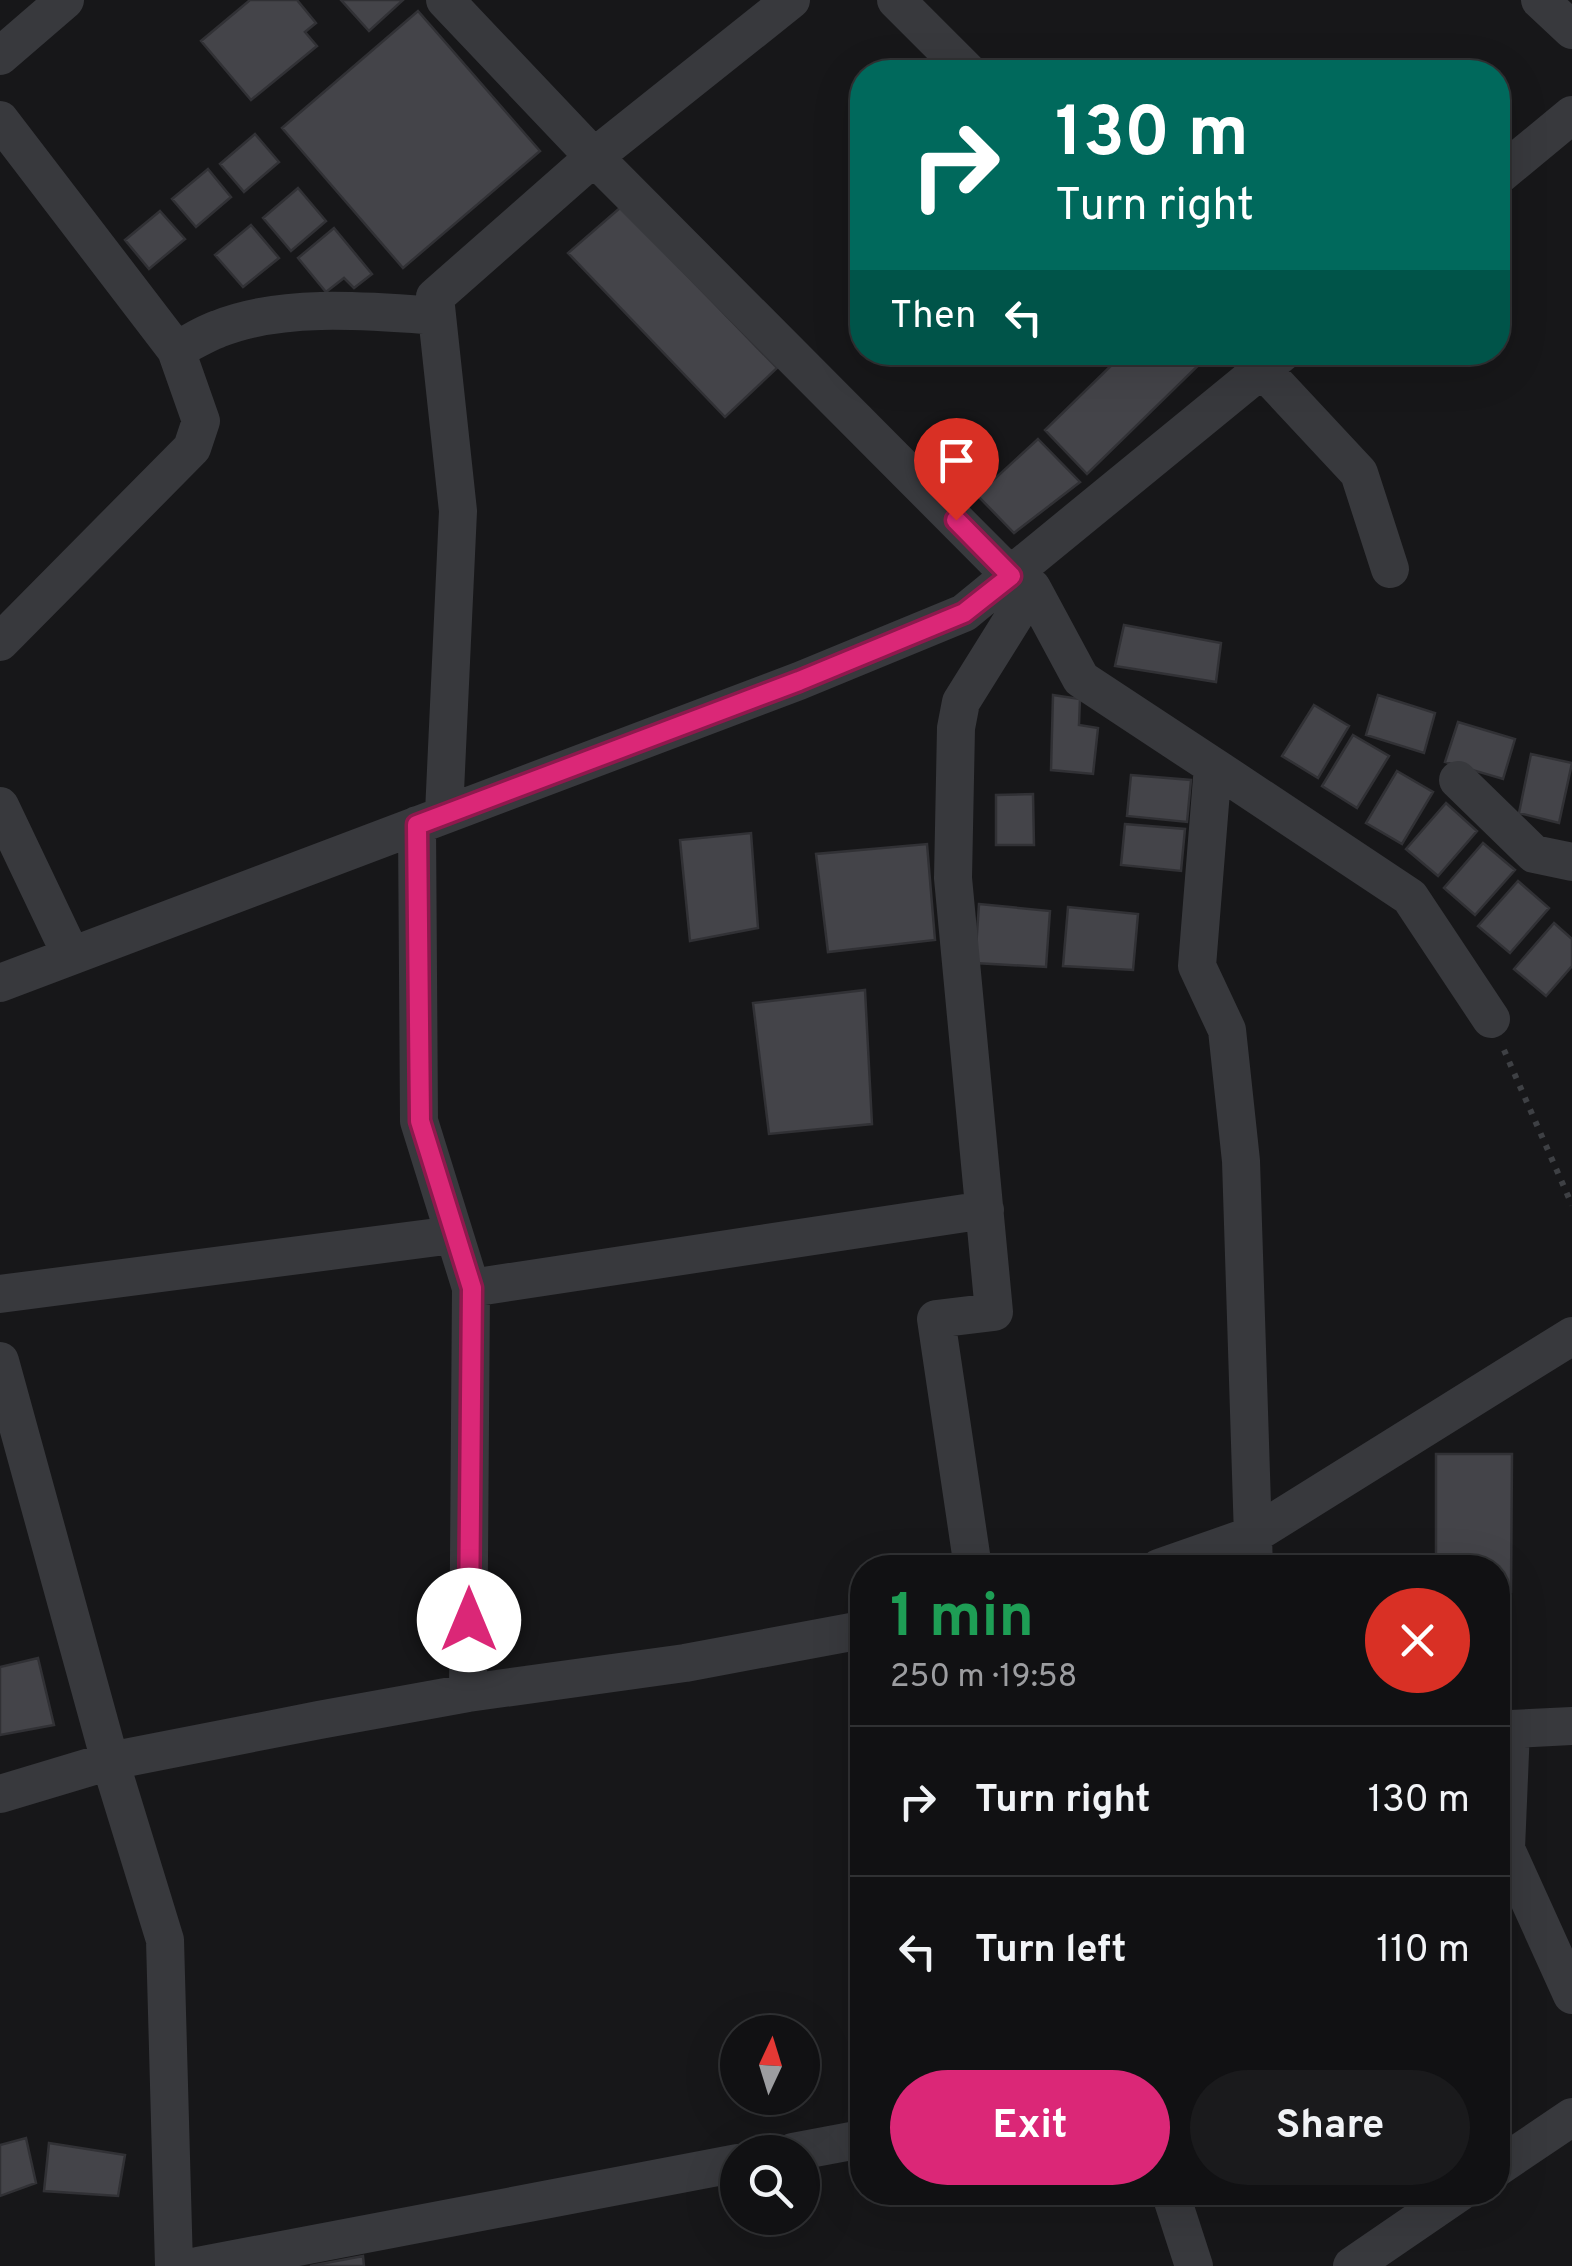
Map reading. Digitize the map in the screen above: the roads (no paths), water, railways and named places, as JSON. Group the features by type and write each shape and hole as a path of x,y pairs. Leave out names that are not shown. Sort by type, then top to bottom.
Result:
{"street":[{"path":"0,56 65,0"},
{"path":"445,0 594,156 1022,582 1081,680 1410,897 1492,1020"},
{"path":"468,1693 472,1288 420,1121 430,819 458,511 435,298 594,156 791,0"},
{"path":"896,0 956,60"},
{"path":"1540,0 1572,30"},
{"path":"1510,166 1572,115"},
{"path":"0,120 176,350 201,421 192,448 0,642"},
{"path":"176,350 221,327 289,313 355,310 437,316"},
{"path":"0,983 799,681 964,613 1022,582 1256,365"},
{"path":"1270,365 1359,473 1390,569"},
{"path":"971,1555 936,1320 994,1312 953,878 956,728 961,702 1022,582"},
{"path":"1213,766 1197,966 1226,1030 1241,1161 1253,1551"},
{"path":"1458,780 1534,854 1572,862"},
{"path":"0,806 71,955"},
{"path":"472,1288 986,1210"},
{"path":"0,1294 453,1235"},
{"path":"1253,1551 1572,1336"},
{"path":"0,1362 110,1760 165,1940 174,2266"},
{"path":"0,1794 110,1760 468,1693 685,1663 850,1632"},
{"path":"1510,1753 1511,1729 1572,1726"},
{"path":"1510,1858 1572,1995"},
{"path":"1510,2159 1572,2116"},
{"path":"820,2147 850,2141"},
{"path":"198,2266 720,2166"},
{"path":"1174,2205 1194,2266"},
{"path":"1352,2266 1441,2205"}]}
